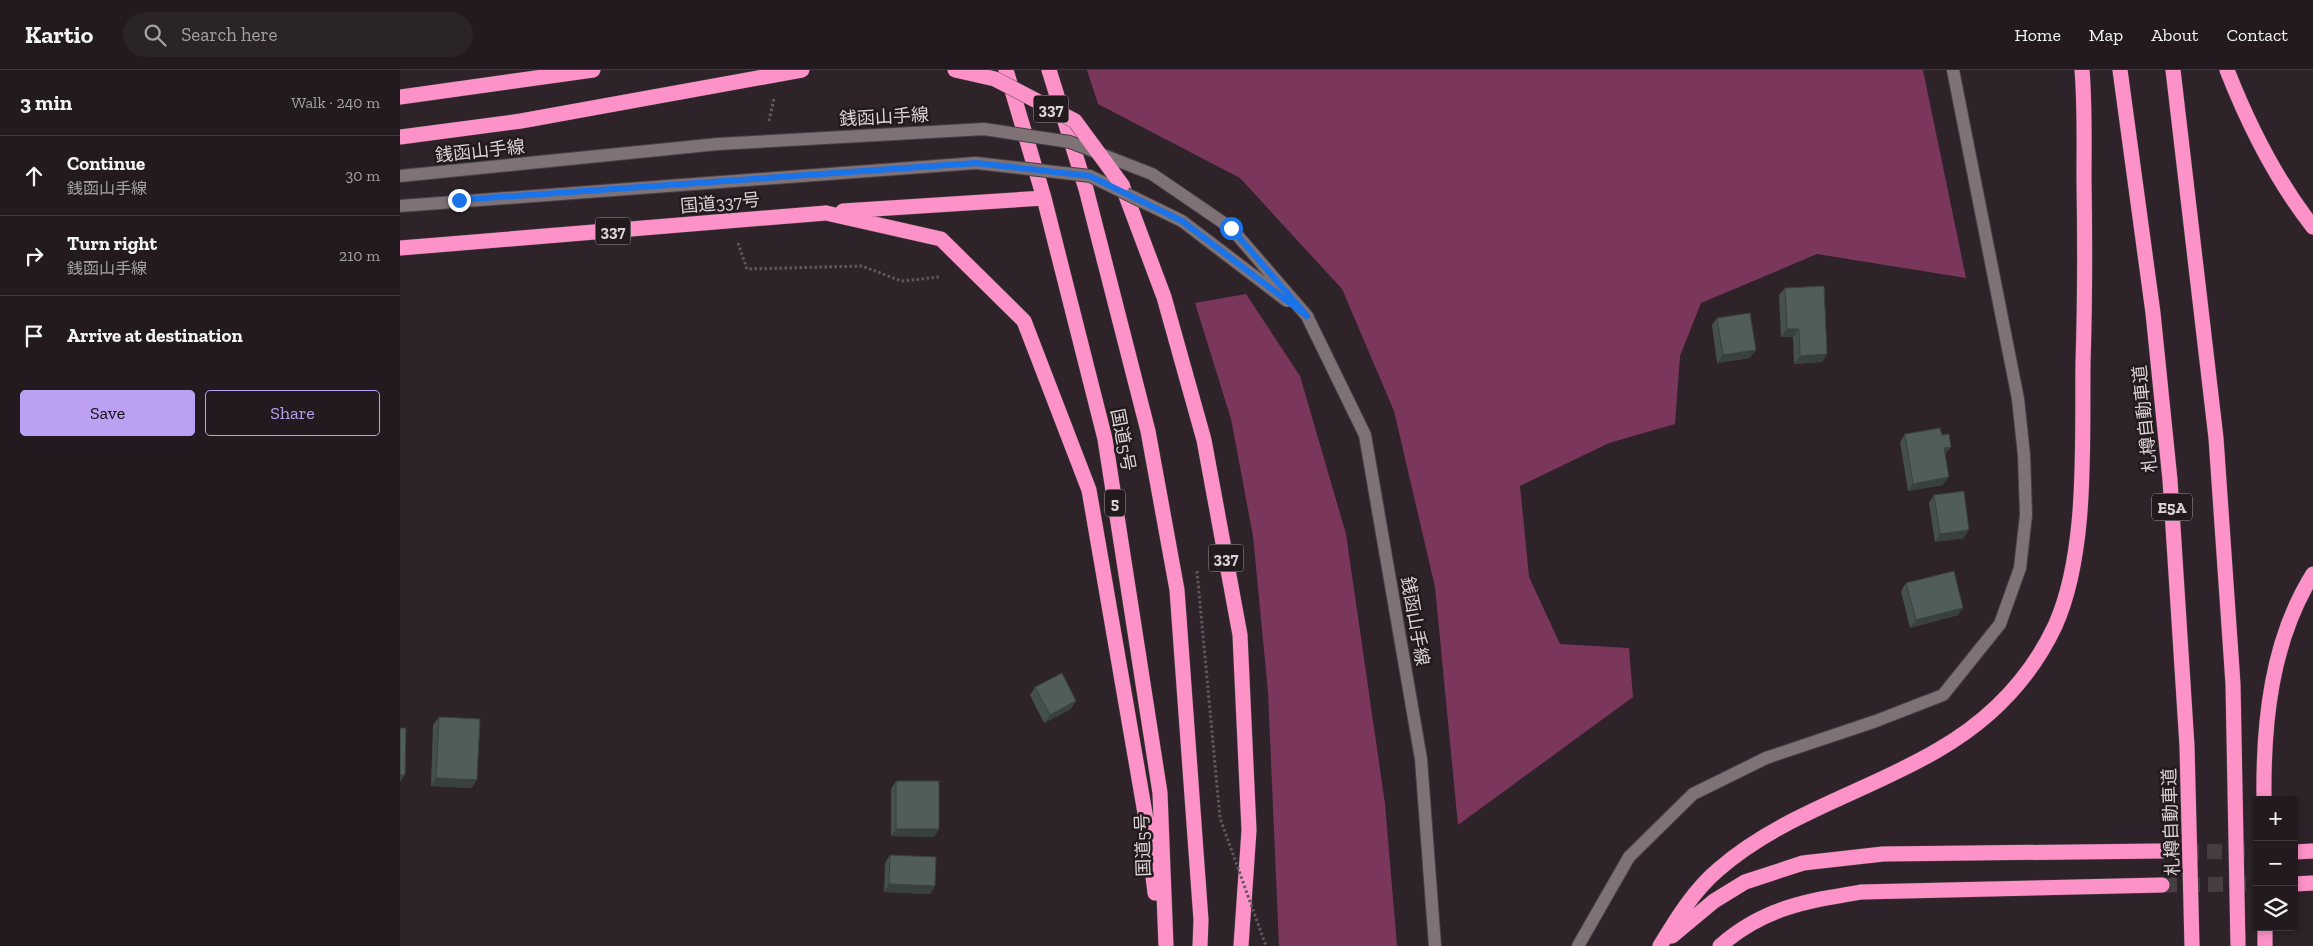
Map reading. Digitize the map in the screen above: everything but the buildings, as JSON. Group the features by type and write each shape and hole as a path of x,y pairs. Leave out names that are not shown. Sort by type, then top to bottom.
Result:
{"highway":[{"path":"400,98 593,70"},
{"path":"400,137 520,122 802,70"},
{"name":"337","path":"954,70 995,79 1075,121 1122,185 1164,297 1204,440 1240,635 1249,830 1241,946"},
{"name":"国道5号","path":"1006,70 1044,198 1105,439 1160,793 1166,946"},
{"name":"国道5号","path":"1049,70 1086,189 1148,431 1177,590 1201,920 1200,946"},
{"path":"1661,946 1695,894 1717,870 1740,852 1795,820 1938,750 1998,709 2021,683 2055,624 2067,593 2073,562 2080,478 2085,305 2082,70"},
{"name":"札樽自動車道","path":"2120,70 2152,313 2170,480 2187,746 2192,946"},
{"path":"2173,70 2216,438 2233,684 2238,946"},
{"path":"2228,70 2242,109 2264,150 2286,190 2313,227"},
{"name":"国道337号","path":"400,248 826,213 1044,198"},
{"name":"337","path":"826,213 941,239 1024,321 1089,490 1146,820 1161,946"},
{"path":"2264,796 2265,727 2270,692 2285,634 2313,574"},
{"path":"1661,946 1714,901 1745,882 1803,863 1883,854 2161,851"},
{"path":"2298,852 2313,851"},
{"path":"2298,884 2313,883"},
{"path":"1720,946 1739,930 1759,918 1824,898 1861,892 2162,885"},
{"path":"2265,931 2265,946"}],"street":[{"path":"1578,946 1629,857 1693,794 1766,758 1876,722 1943,695 2000,624 2020,568 2026,516 2024,456 2018,399 1953,70"},
{"name":"銭函山手線","path":"400,176 718,144 984,129 1070,142 1152,174 1231,228 1307,316 1365,435 1421,759 1435,946"},
{"name":"銭函山手線","path":"400,206 976,163 1090,176 1182,221 1307,316"}],"path":[{"path":"1197,571 1220,818 1266,946"}],"shaded area":[{"path":"1087,70 1923,70 1966,278 1817,254 1701,303 1680,356 1675,424 1609,443 1520,486 1529,577 1560,644 1629,648 1633,697 1458,825 1435,587 1394,411 1342,289 1240,178 1098,104"},
{"path":"1246,294 1300,376 1346,534 1385,804 1397,946 1279,946 1268,692 1253,536 1231,419 1195,303"}],"tunnel":[{"path":"2161,851 2253,852"},
{"path":"2162,885 2253,884"}],"route":[{"path":"459,200 976,163 1090,176 1182,221 1307,316 1231,228"}]}
